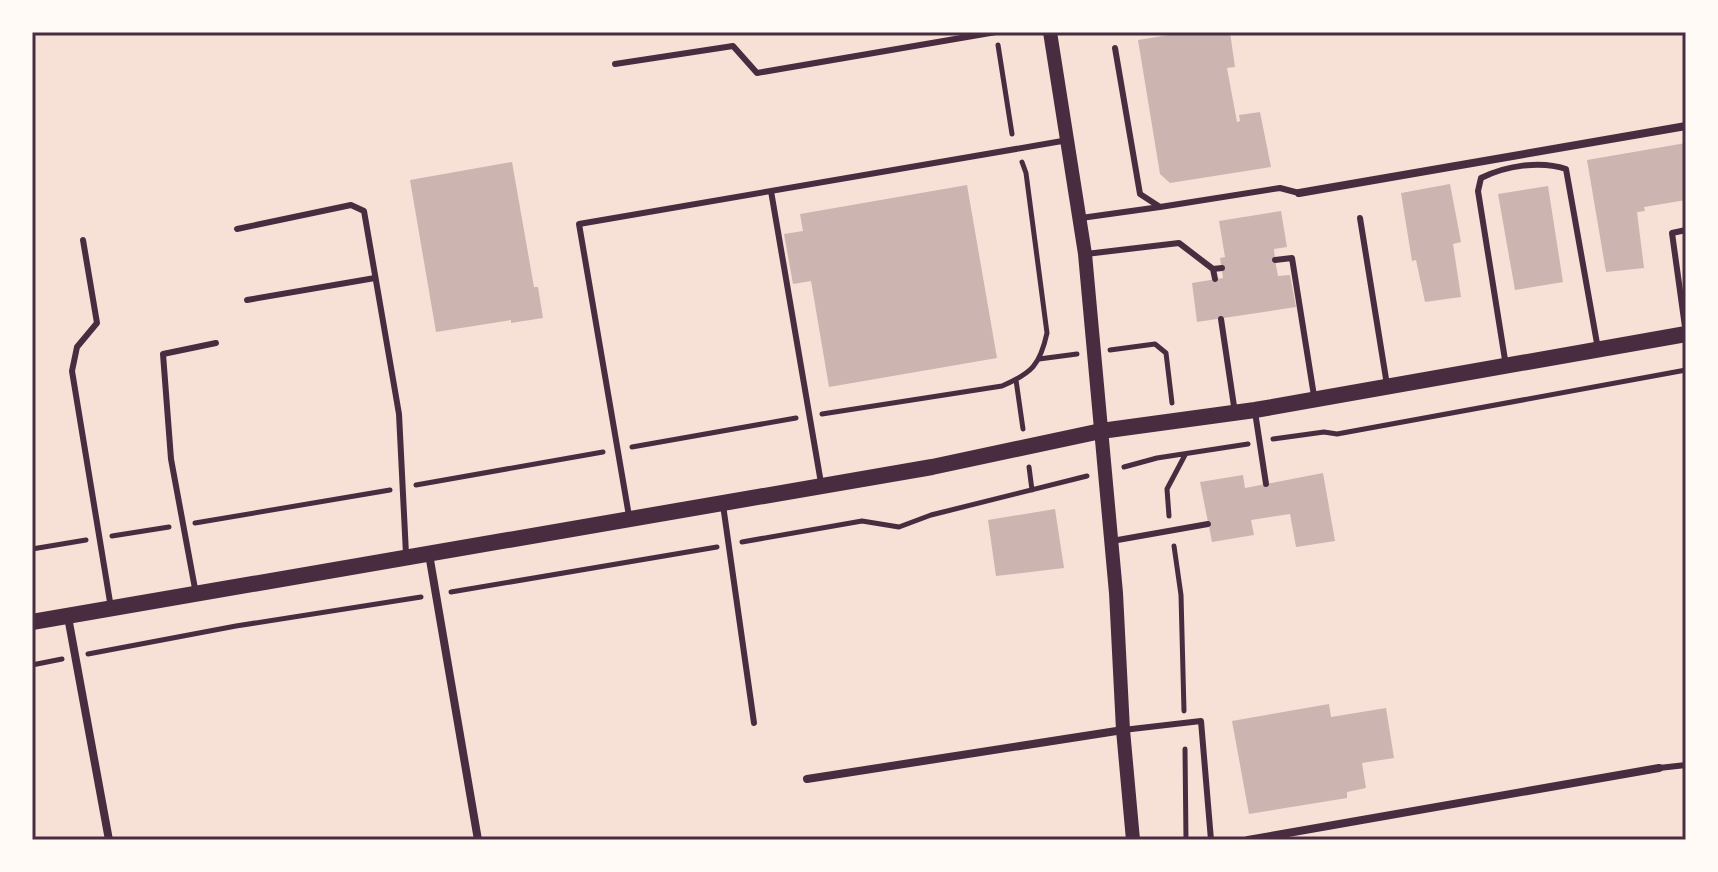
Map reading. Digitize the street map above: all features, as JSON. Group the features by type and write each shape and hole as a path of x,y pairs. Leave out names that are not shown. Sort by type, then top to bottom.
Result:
{"main road":[{"path":"32,622 932,467 1101,431 1255,410 1686,334"}],"street":[{"path":"1050,32 1085,254 1112,541 1133,840"},
{"path":"1299,193 1686,126"},
{"path":"429,554 478,840"},
{"path":"67,616 109,840"},
{"path":"807,779 1123,730"},
{"path":"1248,840 1659,768"}],"lane":[{"path":"615,64 733,46 757,73 996,32"},
{"path":"1115,48 1140,194 1160,207"},
{"path":"629,519 579,224 1068,140"},
{"path":"1506,366 1478,191 1481,178 1492,172 1545,163 1566,169 1598,350"},
{"path":"1080,218 1280,188 1299,193"},
{"path":"771,191 822,486"},
{"path":"237,229 351,205 364,211 399,414 406,558"},
{"path":"1360,218 1387,387"},
{"path":"1686,230 1672,233 1686,334"},
{"path":"83,240 97,323 77,347 72,371 111,608"},
{"path":"1085,254 1179,243 1213,269 1215,279"},
{"path":"1275,260 1292,258 1315,400"},
{"path":"1213,269 1222,268"},
{"path":"247,300 375,278"},
{"path":"1221,319 1235,413"},
{"path":"196,594 171,459 163,354 216,343"},
{"path":"1255,410 1266,484"},
{"path":"723,503 754,723"},
{"path":"1112,541 1208,524"},
{"path":"1123,730 1201,721 1211,840"},
{"path":"1659,768 1686,765"}],"path":[{"path":"32,549 838,411 1002,386 1029,374 1042,353 1047,333 1026,173 1012,132 996,32"},
{"path":"1038,359 1155,344 1166,353 1177,455"},
{"path":"1157,458 1310,433 1337,434 1686,370"},
{"path":"1186,454 1167,489 1181,595 1186,840"},
{"path":"32,665 236,626 862,521 899,527 931,515 1063,482"}],"building":[{"path":"1188,32 1230,32 1235,67 1227,68 1237,122 1240,121 1239,115 1260,112 1271,167 1170,183 1160,174 1138,40"},
{"path":"1686,143 1686,200 1644,207 1645,211 1637,212 1644,268 1606,272 1587,160"},
{"path":"512,162 534,287 538,287 543,318 436,332 410,180"},
{"path":"1450,184 1461,242 1453,244 1461,297 1425,302 1416,260 1412,261 1401,193"},
{"path":"967,185 997,358 829,387 811,281 793,284 784,234 803,231 800,214"},
{"path":"1548,186 1563,282 1515,290 1498,194"},
{"path":"1281,211 1287,247 1274,249 1275,260 1278,276 1290,275 1296,307 1197,322 1192,283 1223,278 1220,258 1225,257 1219,221"},
{"path":"1323,473 1335,541 1296,547 1290,514 1251,520 1254,535 1212,542 1200,482 1243,475 1245,488"},
{"path":"1055,509 1064,568 996,576 988,520"},
{"path":"1329,704 1331,717 1386,708 1394,758 1362,763 1366,788 1347,792 1347,798 1249,814 1232,721"}]}
